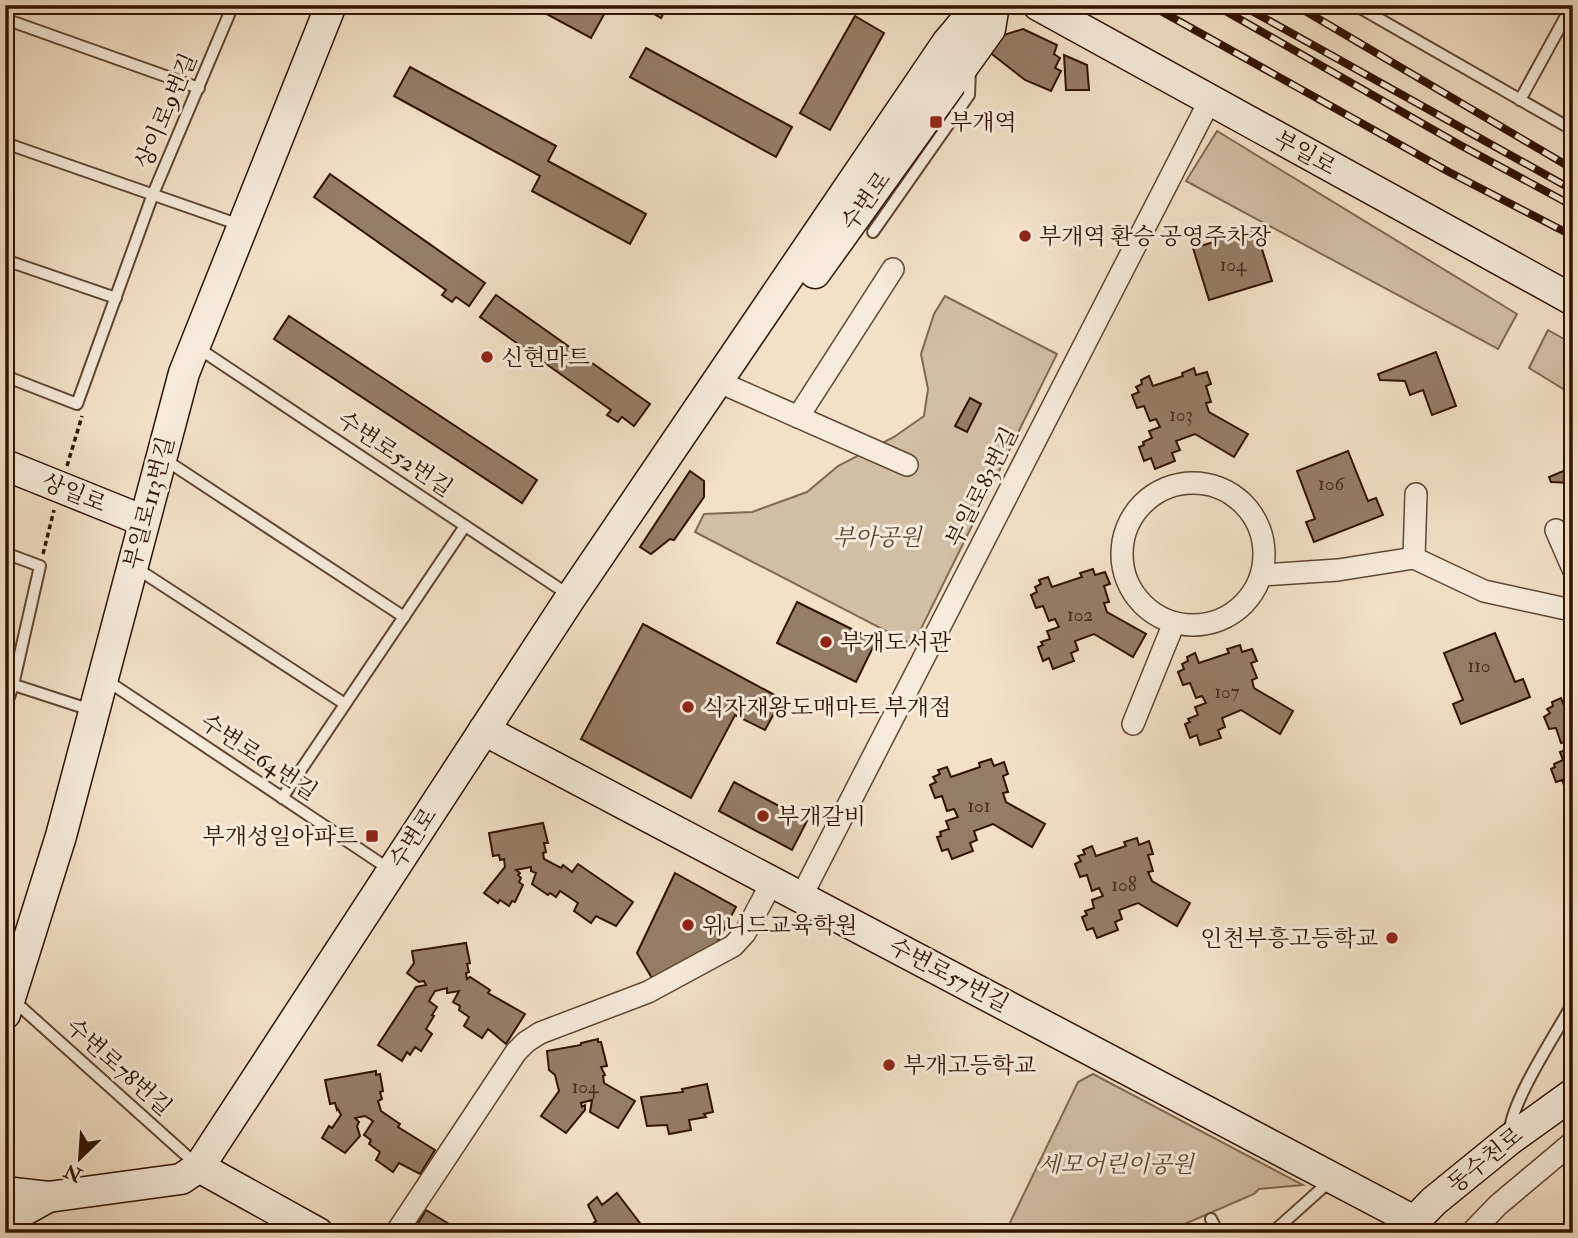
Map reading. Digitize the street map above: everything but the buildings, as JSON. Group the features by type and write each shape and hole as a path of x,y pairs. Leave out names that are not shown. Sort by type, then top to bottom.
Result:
{"street":[{"name":"부일로113번길","path":"8,1006 61,836 184,373 331,5"},
{"name":"수변로","path":"724,370 721,357 959,5"},
{"name":"수변로","path":"199,1167 571,597 947,43 979,5"},
{"name":"수변로","path":"724,370 757,353 990,29 994,5"},
{"name":"부일로","path":"1038,5 1573,300"},
{"name":"부일로83번길","path":"801,897 1210,100"},
{"path":"797,416 893,269"},
{"path":"724,370 797,416 906,465"},
{"name":"상일로","path":"5,466 144,521"},
{"path":"1182,483 1206,483 1229,492 1248,507 1260,527 1265,551 1262,575 1253,595 1237,611 1218,621 1196,626 1174,623 1152,613 1135,596 1124,574 1121,550 1127,526 1140,506 1159,491 1182,483"},
{"path":"1414,558 1416,494"},
{"path":"1556,530 1573,569"},
{"path":"1262,575 1338,570 1414,558 1484,592 1571,610 1573,606"},
{"path":"1133,723 1174,623"},
{"name":"수변로57번길","path":"484,730 1333,1178 1409,1227"},
{"path":"396,1233 516,1052 526,1042 540,1033 648,992 733,946 745,933 772,882"},
{"name":"동수천로","path":"1409,1227 1509,1140 1573,1094"},
{"path":"1471,1233 1498,1205 1573,1142"},
{"path":"5,1192 48,1197 181,1179 199,1167 303,1230"},
{"path":"5,1176 14,1183 48,1197"},
{"path":"5,1221 48,1197"}],"lane":[{"name":"상이로9번길","path":"5,376 77,404 153,194 233,5"},
{"path":"1355,5 1573,130"},
{"path":"1520,100 1572,5"},
{"path":"5,19 198,88"},
{"path":"873,232 969,95 971,55"},
{"path":"5,143 243,226"},
{"path":"5,260 116,298"},
{"name":"수변로52번길","path":"195,346 571,597"},
{"path":"161,457 404,617"},
{"path":"282,797 465,526"},
{"path":"5,553 40,566 9,683 5,709"},
{"path":"132,565 345,704"},
{"name":"수변로64번길","path":"102,677 392,871"},
{"path":"9,683 94,711"},
{"path":"1509,1140 1510,1122 1518,1102 1573,1003"},
{"name":"수변로78번길","path":"8,1006 199,1167"},
{"path":"1272,1233 1333,1178"},
{"path":"1211,1219 1218,1233"}],"green space":[{"path":"1217,131 1517,314 1498,349 1186,181"},
{"name":"부아공원","path":"945,296 1057,354 913,645 695,532 704,514 752,512 807,492 838,466 894,437 924,416 928,389 921,354 934,314"},
{"path":"1548,330 1573,344 1573,395 1529,368"},
{"name":"세모어린이공원","path":"1093,1074 1303,1185 1259,1189 1254,1194 1164,1233 1005,1233 1078,1082"}],"railway":[{"path":"1150,5 1449,172 1573,236"},
{"path":"1215,5 1460,145 1573,206"},
{"path":"1241,5 1573,190"},
{"path":"1295,5 1573,169"}],"place":[{"name":"부개역","path":"936,122"},
{"name":"부개역 환승 공영주차장","path":"1025,236"},
{"name":"신현마트","path":"487,357"},
{"name":"부개도서관","path":"826,642"},
{"name":"식자재왕도매마트 부개점","path":"688,707"},
{"name":"부개갈비","path":"763,816"},
{"name":"부개성일아파트","path":"372,836"},
{"name":"위니드교육학원","path":"688,925"},
{"name":"인천부흥고등학교","path":"1392,938"},
{"name":"부개고등학교","path":"889,1065"}]}
